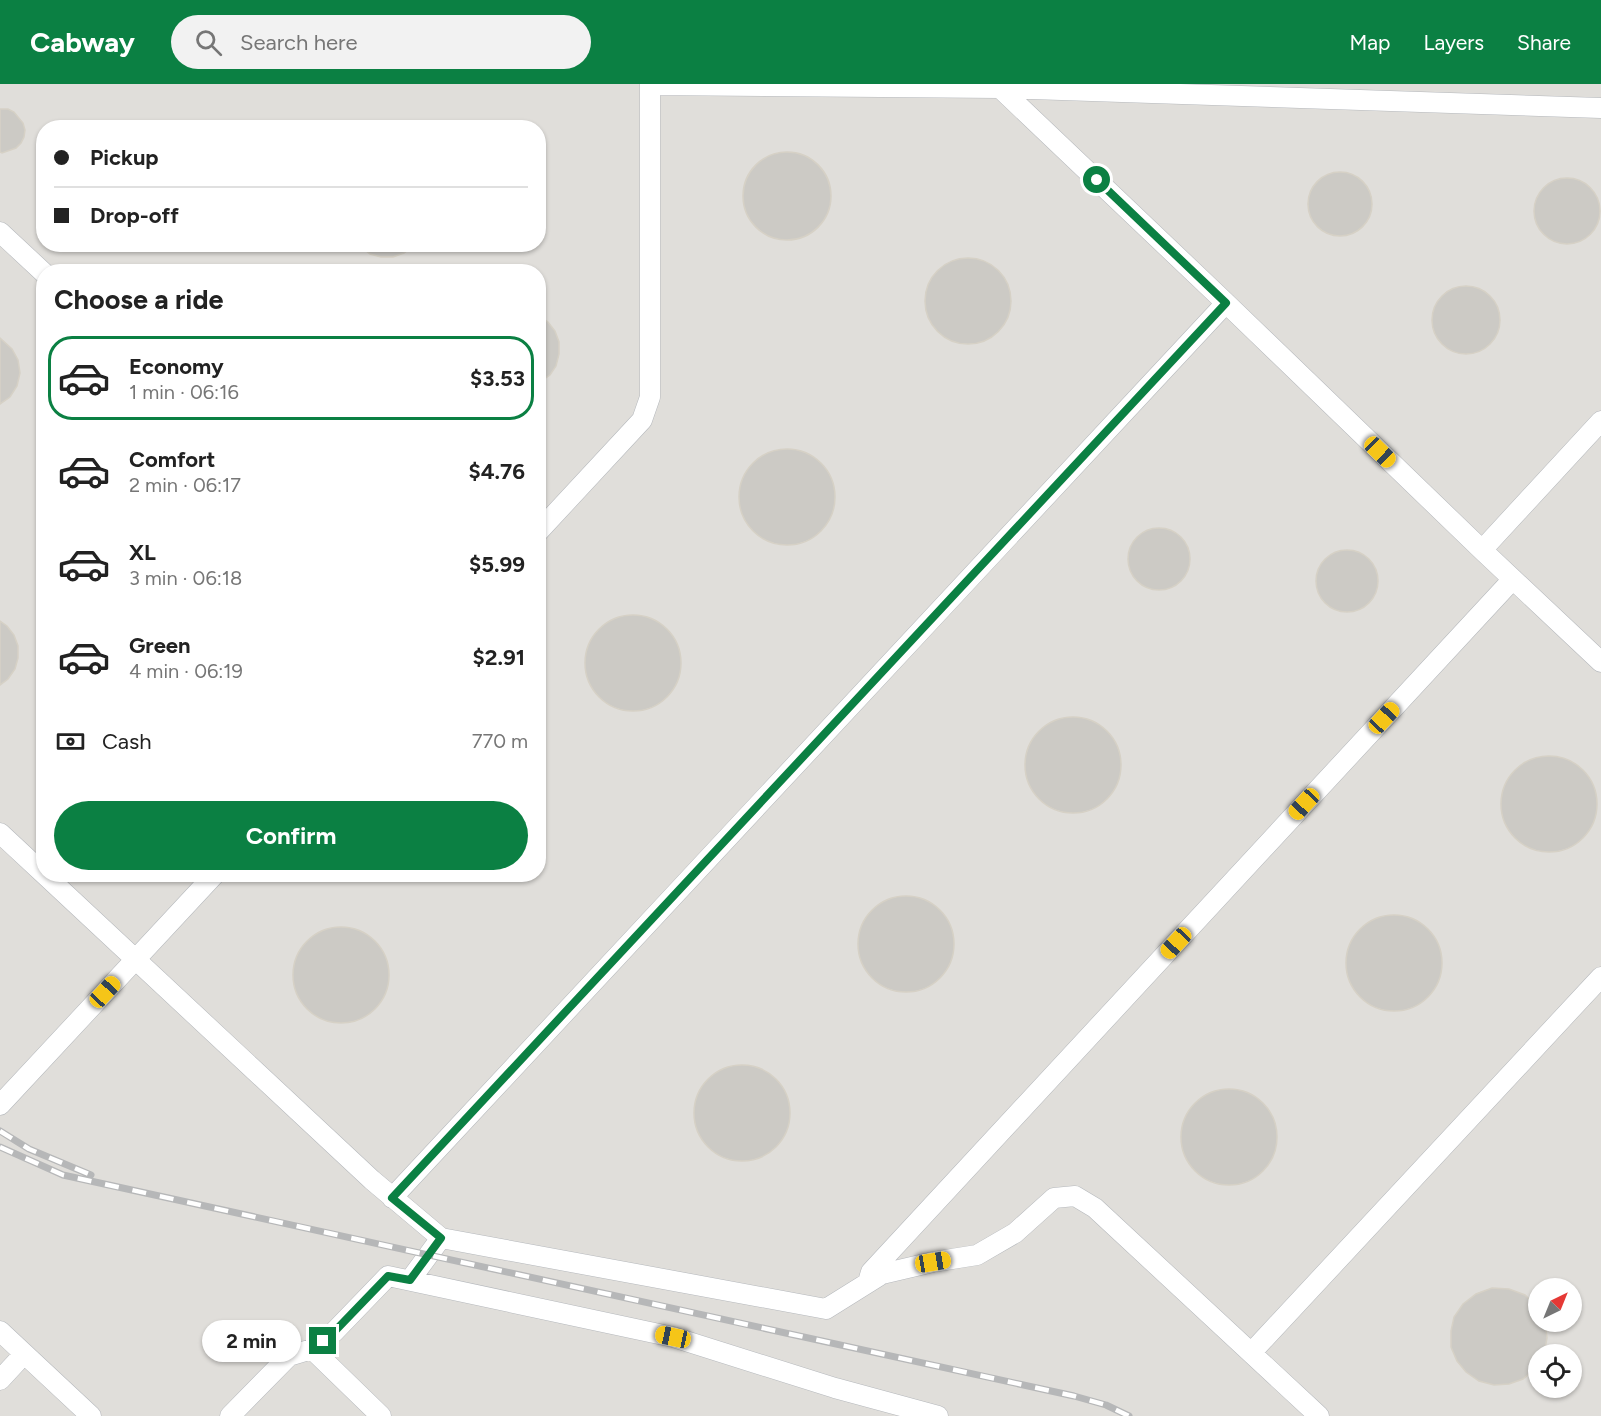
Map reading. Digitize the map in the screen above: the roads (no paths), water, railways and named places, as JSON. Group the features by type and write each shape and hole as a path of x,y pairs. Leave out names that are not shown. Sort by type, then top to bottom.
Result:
{"lane":[{"path":"546,523 642,420 650,397 650,85 1000,88 1601,108"},
{"path":"1000,88 1601,662"},
{"path":"0,232 36,266"},
{"path":"392,1198 1226,303"},
{"path":"1482,550 1601,421"},
{"path":"868,1283 871,1272 1513,579"},
{"path":"0,833 36,867"},
{"path":"53,882 392,1198 441,1238 826,1309 882,1274 977,1255 1015,1233 1054,1198 1075,1196 1095,1208 1319,1416"},
{"path":"0,1105 207,882"},
{"path":"1251,1353 1601,977"},
{"path":"410,1280 441,1238"},
{"path":"230,1416 289,1356 312,1349 334,1332 388,1276 673,1337 835,1388 938,1416"},
{"path":"0,1331 91,1416"},
{"path":"312,1349 381,1416"},
{"path":"0,1380 24,1354"}],"railway":[{"path":"0,1131 29,1149 91,1175"},
{"path":"0,1147 63,1175 1074,1396 1106,1405 1129,1416"}]}
